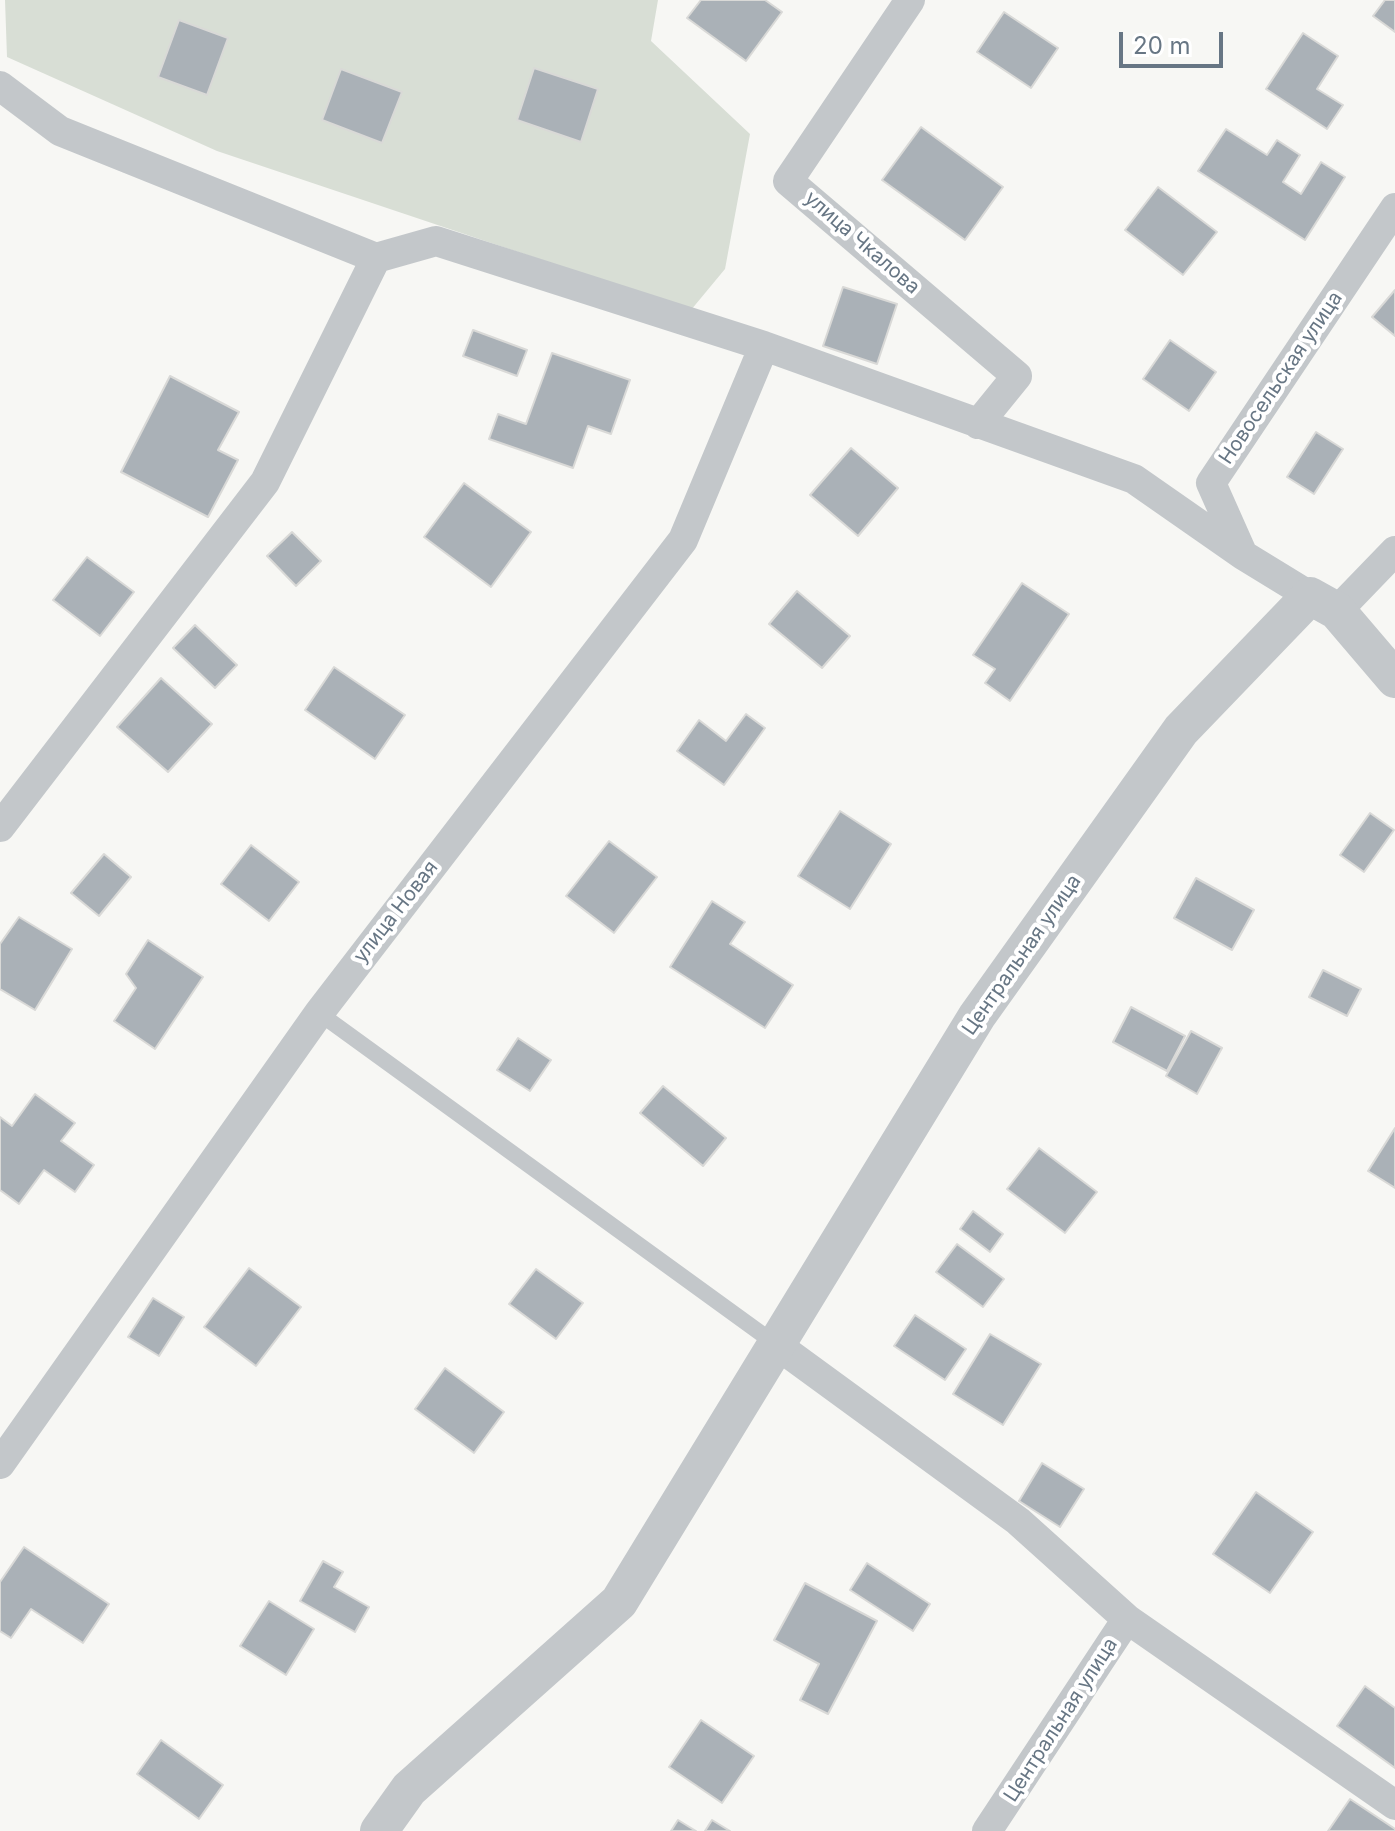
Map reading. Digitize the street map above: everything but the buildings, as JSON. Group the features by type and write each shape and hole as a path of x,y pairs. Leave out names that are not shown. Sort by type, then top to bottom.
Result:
{"street":[{"name":"улица Чкалова","path":"910,0 788,181 1017,376 978,424"},
{"path":"0,86 60,131 376,258 436,241 764,346 1134,479 1243,555 1323,604 1395,679"},
{"name":"Новосельская улица","path":"1243,555 1211,483 1395,208"},
{"path":"0,827 265,482 376,258"},
{"name":"улица Новая","path":"0,1464 319,1013 683,540 764,346"},
{"path":"1323,604 1395,551"},
{"name":"Центральная улица","path":"379,1831 409,1789 619,1602 977,1016 1181,730 1323,604"},
{"name":"Центральная улица","path":"777,1345 1018,1521 1127,1619 987,1831"},
{"path":"1127,1619 1395,1805"}],"lane":[{"path":"319,1013 777,1345"}],"shaded area":[{"path":"5,0 658,0 651,41 750,134 725,269 691,310 217,151 7,57"}]}
